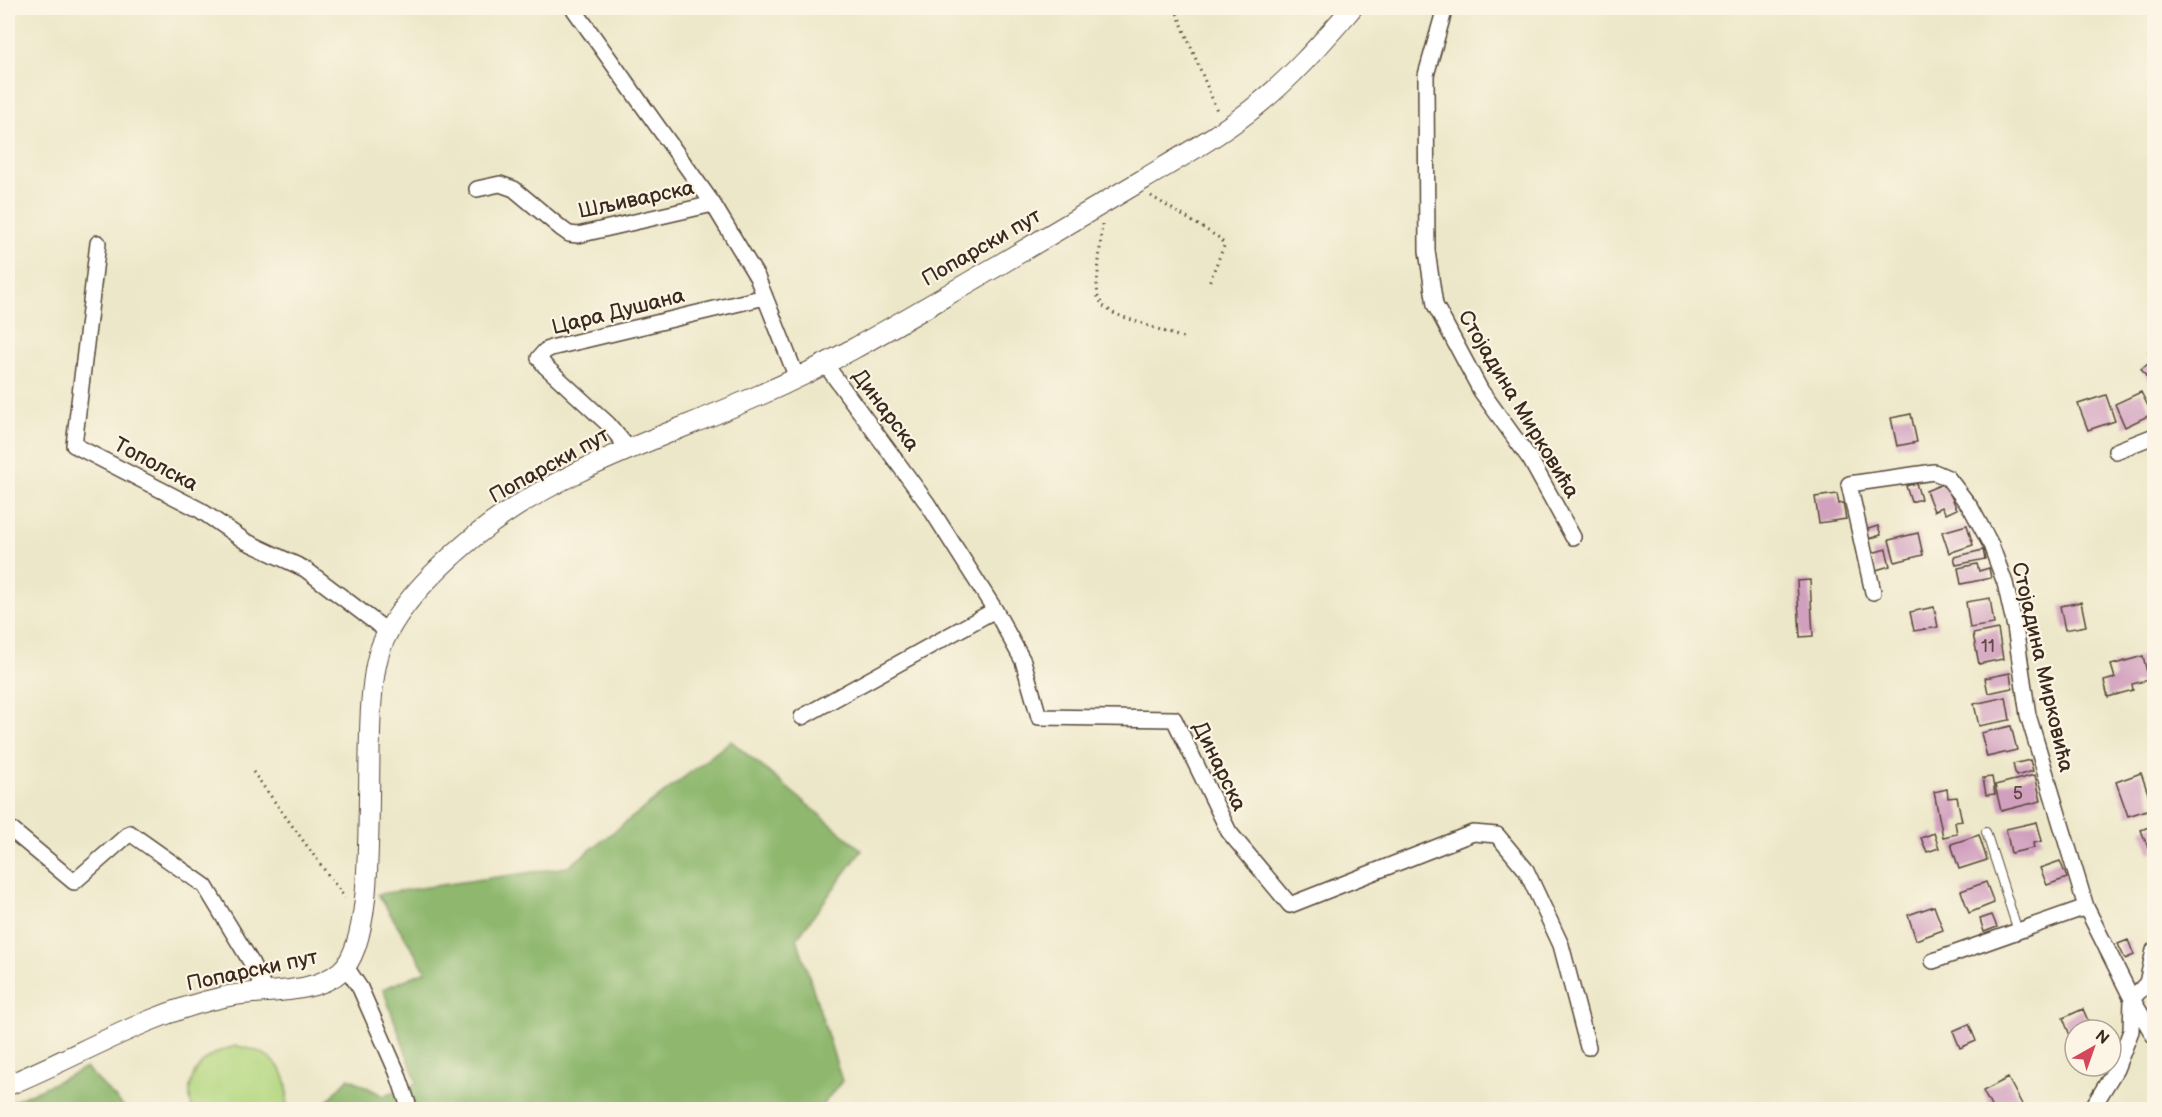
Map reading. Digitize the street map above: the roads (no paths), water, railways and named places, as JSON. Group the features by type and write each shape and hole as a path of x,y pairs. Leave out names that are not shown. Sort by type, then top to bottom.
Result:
{"street":[{"path":"573,8 713,204 757,277 797,378"},
{"name":"Попарски пут","path":"8,1085 135,1027 182,1009 225,996 314,986 332,978 346,967 357,945 362,922 366,878 371,692 378,655 388,632 419,590 482,530 539,493 583,470 763,394 825,364 1103,204 1225,129 1281,85 1352,8"},
{"name":"Стојадина Мирковића","path":"1445,8 1426,75 1427,251 1435,305 1481,391 1530,459 1573,537"},
{"name":"Шљиварска","path":"477,189 500,183 514,189 562,229 569,234 578,235 713,204"},
{"name":"Тополска","path":"98,243 74,445 200,510 245,541 305,569 388,632"},
{"name":"Цара Душана","path":"629,449 608,424 545,366 539,358 542,354 551,348 765,297"},
{"name":"Динарска","path":"825,364 927,502 995,610 1023,661 1038,717 1174,719 1229,832 1290,905 1473,833 1497,835 1526,870 1561,945 1588,1047"},
{"path":"2115,451 2154,436"},
{"name":"Стојадина Мирковића","path":"1873,591 1849,484 1934,472 1948,478 1971,508 1991,545 2005,583 2015,627 2028,715 2086,907 2132,999 2154,1036"},
{"path":"802,717 995,610"},
{"path":"8,826 74,882 130,833 205,886 251,962 265,991"},
{"path":"1933,961 2086,907"},
{"path":"2091,1110 2116,1069 2131,1031 2132,999 2142,990 2146,982 2154,950"},
{"path":"346,967 360,988 397,1072 410,1110"}],"lane":[{"path":"1986,832 2018,931"}]}
